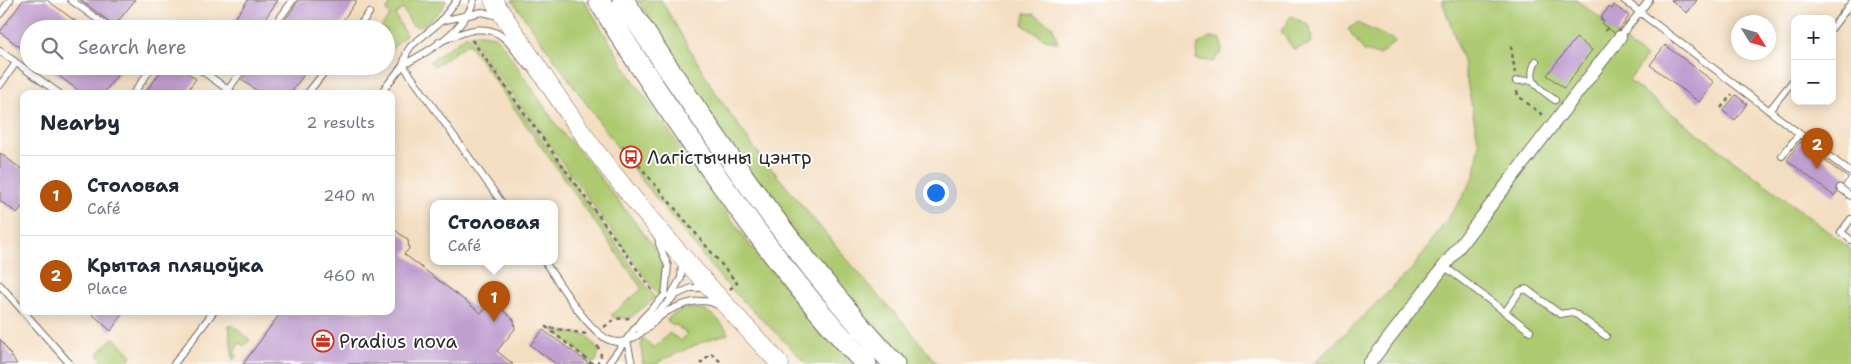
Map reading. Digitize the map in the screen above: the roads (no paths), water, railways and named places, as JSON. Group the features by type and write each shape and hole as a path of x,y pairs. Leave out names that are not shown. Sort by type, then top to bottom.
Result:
{"highway":[{"path":"600,0 623,40 698,152 759,236 866,364"},
{"path":"623,0 713,136 754,193 819,277 894,364"}],"main road":[{"path":"493,0 591,144 657,228 780,364"}],"street":[{"path":"1369,364 1620,37"}],"lane":[{"path":"0,14 10,0"},
{"path":"72,0 99,20"},
{"path":"279,20 293,0"},
{"path":"395,74 402,65 411,46 440,22 457,0"},
{"path":"402,65 439,42 461,25 474,0"},
{"path":"1624,0 1851,173"},
{"path":"1620,37 1649,0"},
{"path":"1836,23 1851,3"},
{"path":"440,22 482,12 496,14 507,20"},
{"path":"364,20 369,13"},
{"path":"439,42 465,30 482,28 499,34 523,61 534,71 543,74"},
{"path":"0,51 20,66"},
{"path":"1536,61 1532,68 1535,86 1555,100"},
{"path":"0,85 16,63"},
{"path":"402,65 500,200"},
{"path":"33,75 54,90"},
{"path":"136,90 147,75"},
{"path":"208,75 228,90"},
{"path":"232,90 240,75"},
{"path":"310,90 321,75"},
{"path":"383,90 394,75"},
{"path":"1516,81 1533,80"},
{"path":"1769,111 1791,83"},
{"path":"1782,156 1799,134"},
{"path":"1840,188 1851,196"},
{"path":"1851,219 1841,232 1851,240"},
{"path":"608,364 642,319 665,295 668,266 659,244 657,228"},
{"path":"659,310 672,294 681,278 683,268 680,254"},
{"path":"547,265 584,317 608,340 616,342 627,341 667,312 690,302 715,303 742,323"},
{"path":"1444,266 1530,331"},
{"path":"0,285 20,308"},
{"path":"627,341 659,310 683,291 691,288 710,288"},
{"path":"1505,312 1524,289 1560,314 1573,312 1606,336"},
{"path":"27,315 70,364"},
{"path":"174,364 211,315"},
{"path":"627,341 632,364"}],"place":[{"name":"Лагістычны цэнтр","path":"631,157"},
{"name":"Крытая пляцоўка","path":"1817,169"},
{"name":"Столовая","path":"494,322"},
{"name":"Pradius nova","path":"323,341"}]}
